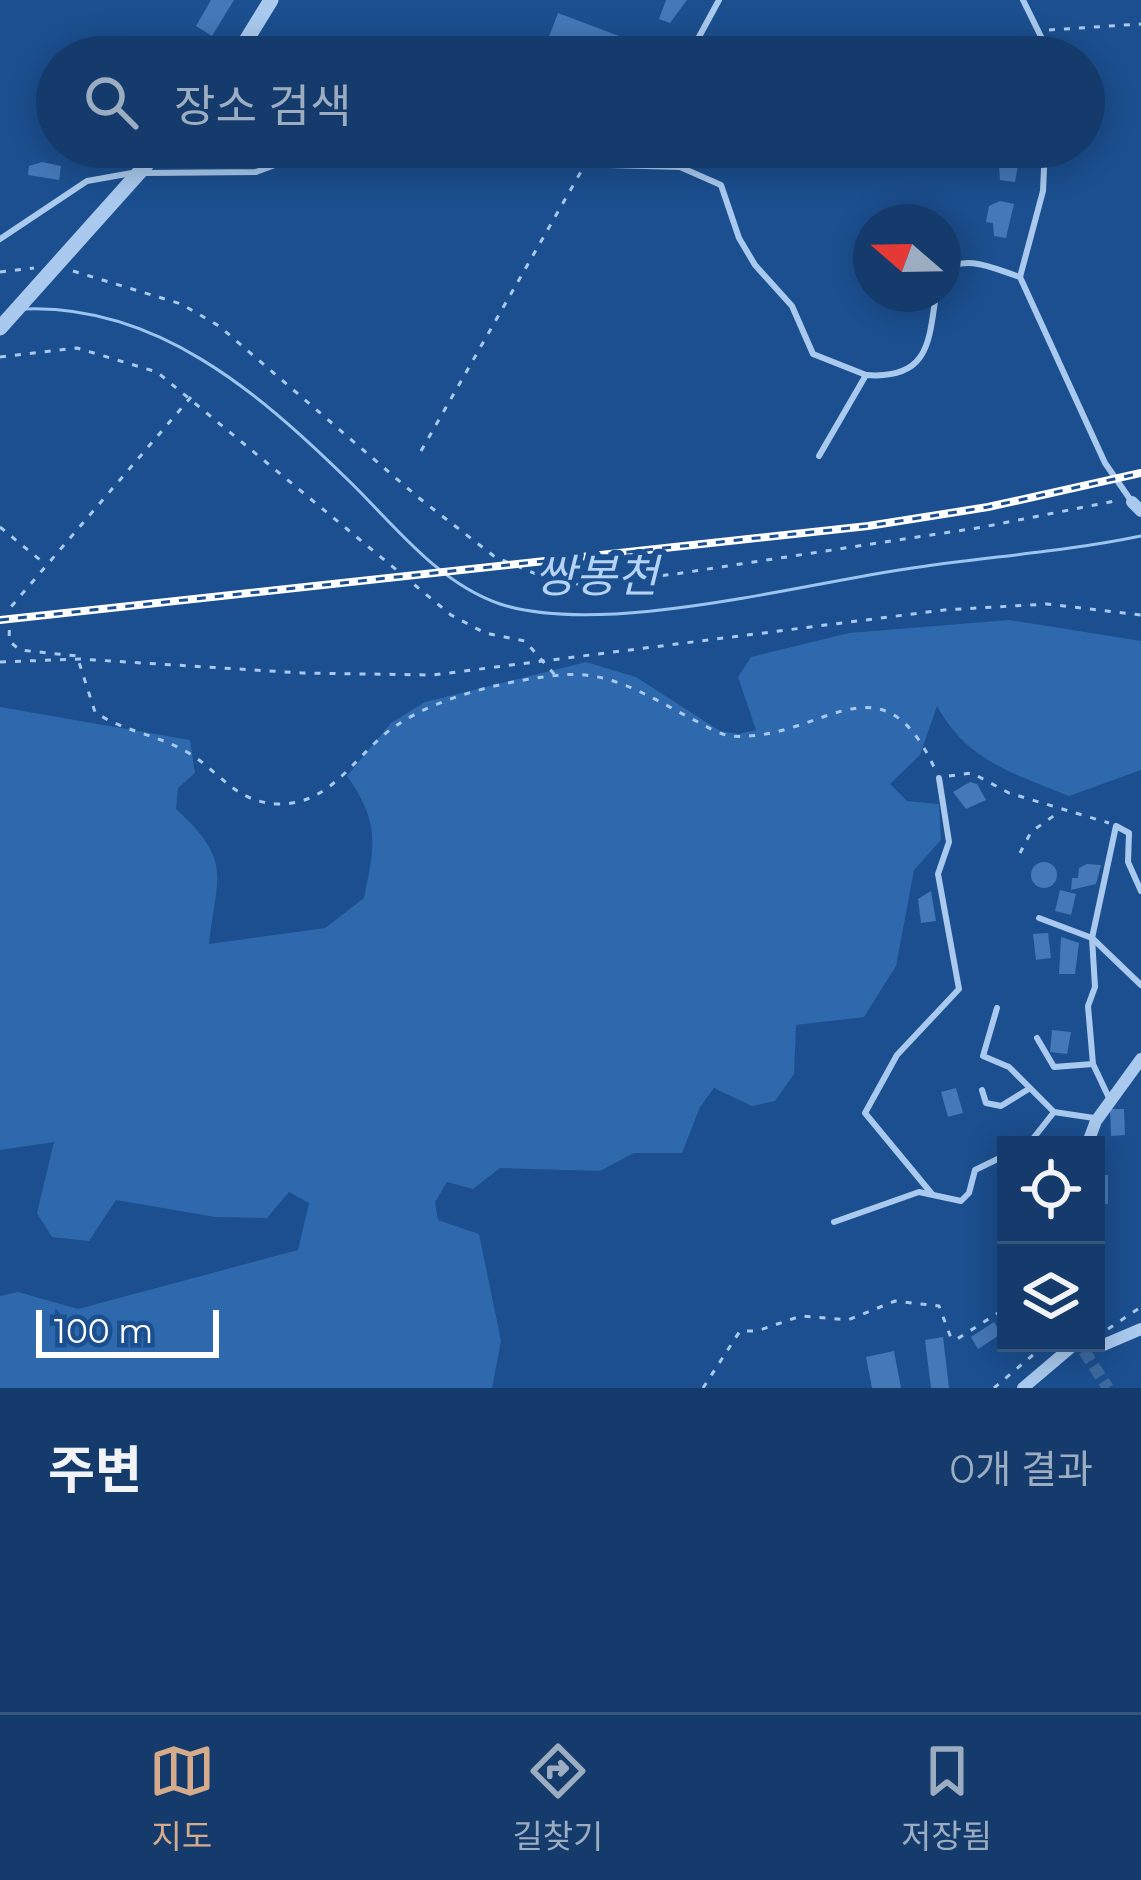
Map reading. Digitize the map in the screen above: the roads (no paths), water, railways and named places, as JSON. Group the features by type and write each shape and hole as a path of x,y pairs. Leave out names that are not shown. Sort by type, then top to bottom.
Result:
{"street":[{"path":"249,36 271,0"},
{"path":"0,328 144,168"},
{"path":"1090,1136 1097,1119 1141,1059"},
{"path":"1105,1344 1141,1329"},
{"path":"1023,1388 1071,1352"}],"lane":[{"path":"699,36 719,0"},
{"path":"1023,0 1044,36"},
{"path":"0,239 86,182 141,172 256,172 267,168"},
{"path":"682,168 721,185 748,254 792,306 813,354 866,375 897,371 927,350 934,338 935,312"},
{"path":"1044,168 1020,277 1095,442 1134,503"},
{"path":"961,263 1020,277"},
{"path":"819,455 866,375"},
{"path":"932,1194 865,1113 897,1055 959,989 938,874 950,842 939,778"},
{"path":"1110,1101 1093,1064 1088,1006 1095,982 1092,938 1116,826 1129,832 1128,862 1141,891"},
{"path":"1039,918 1092,938 1141,985"},
{"path":"997,1008 983,1056 1009,1067 1054,1112 1097,1119"},
{"path":"1037,1038 1054,1067 1093,1064"},
{"path":"982,1090 986,1103 1001,1106 1028,1090"},
{"path":"1035,1136 1054,1112"},
{"path":"834,1222 919,1192 961,1201 969,1193 975,1170 997,1159"}],"waterway":[{"name":"쌍봉천","path":"26,309 118,321 201,359 277,414 417,550 456,581 500,604 542,613 591,615 700,605 906,569 1141,536"}],"tunnel":[{"path":"1085,1352 1108,1388"}],"railway":[{"path":"0,620 868,526 988,507 1141,473"}]}
